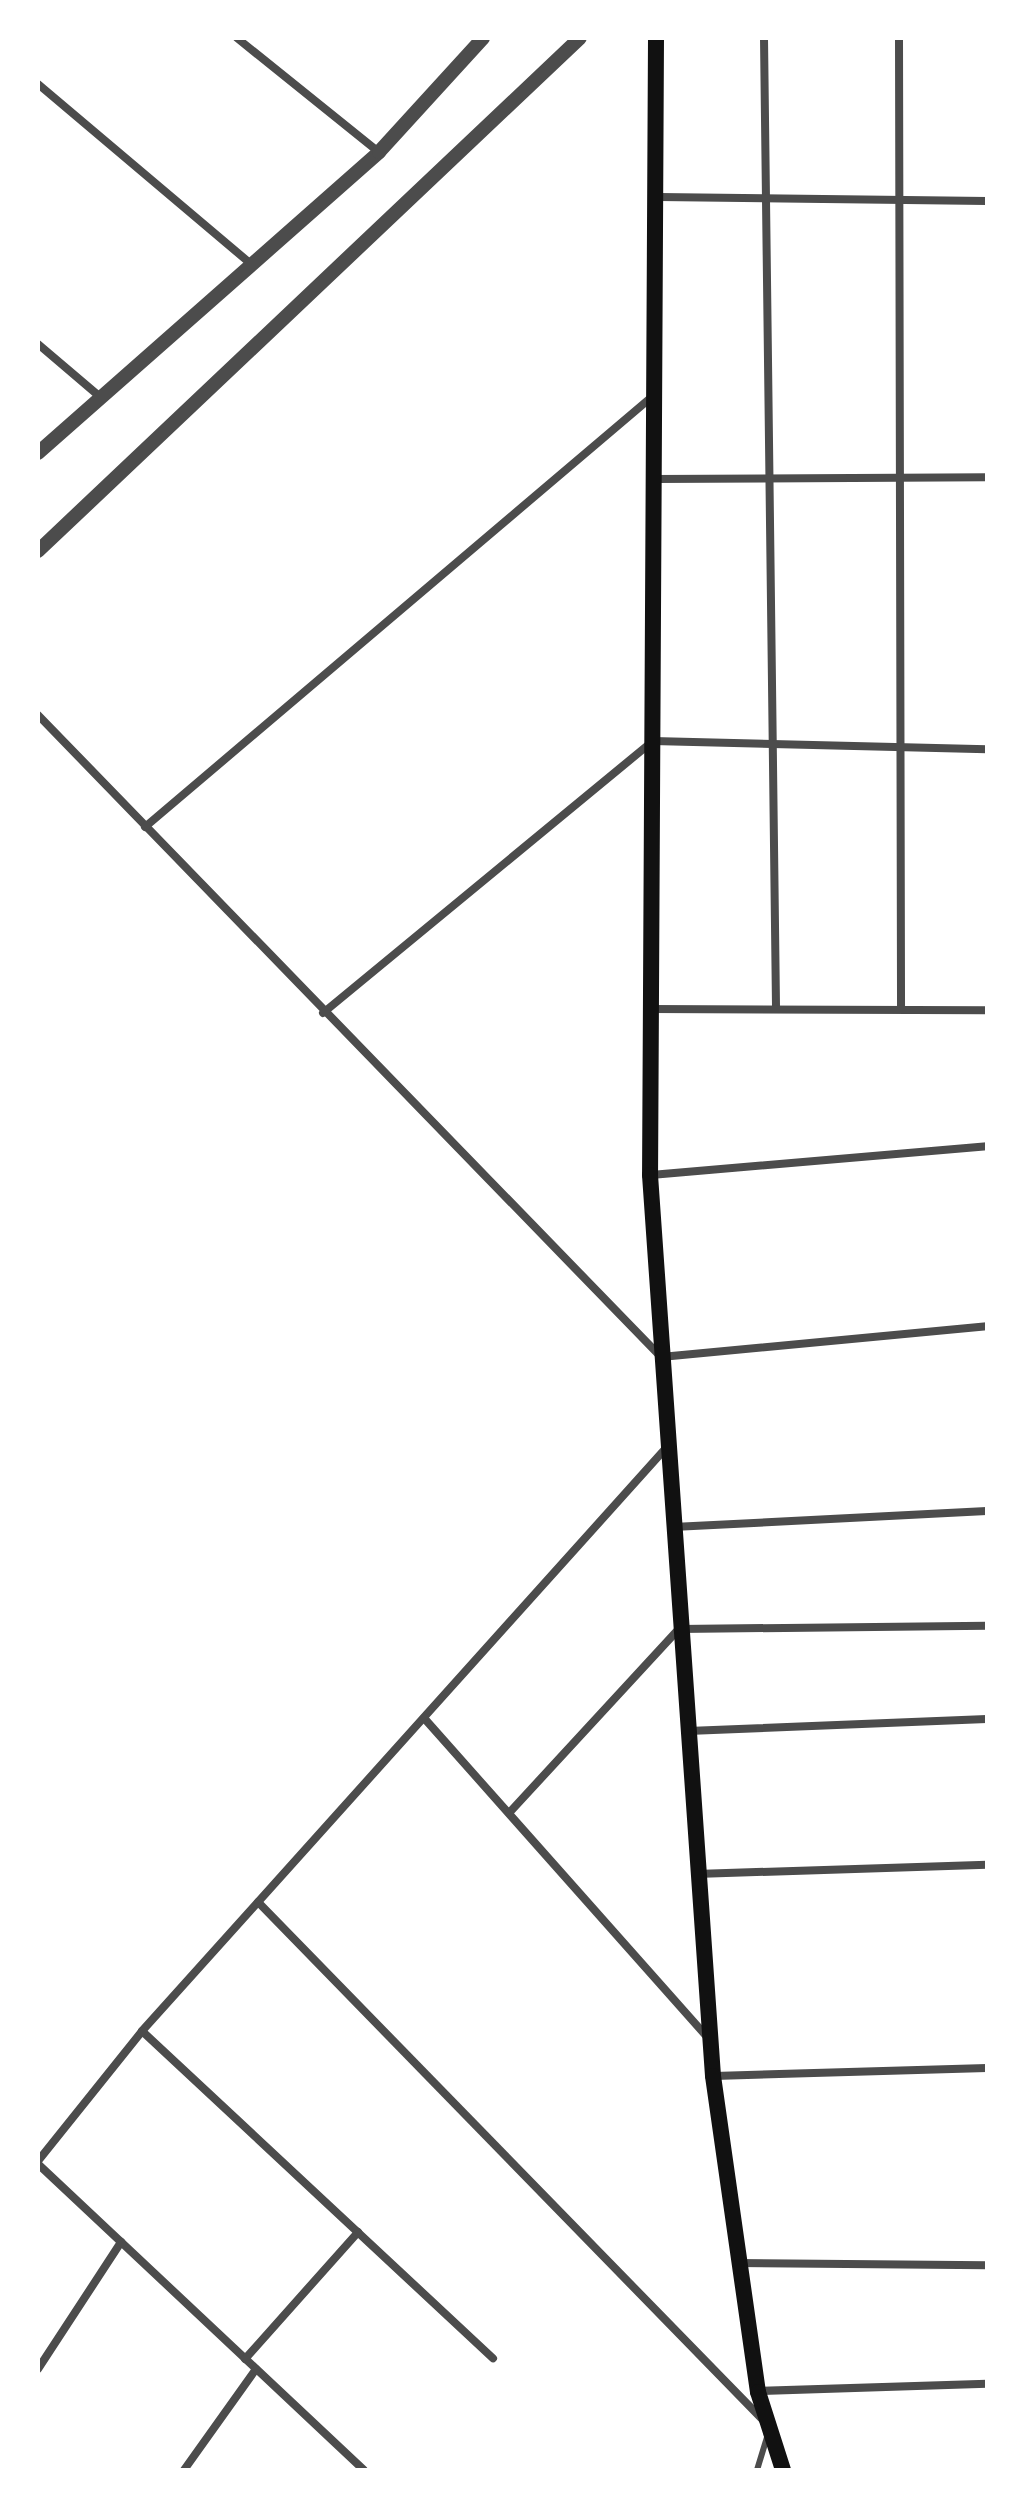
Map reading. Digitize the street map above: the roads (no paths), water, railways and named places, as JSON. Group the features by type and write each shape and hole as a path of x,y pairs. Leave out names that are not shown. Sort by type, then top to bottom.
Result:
{"main road":[{"path":"656,38 659,197 650,1175 695,1874 709,2040 737,2263 758,2392 783,2470"}],"street":[{"path":"237,38 379,152"},
{"path":"38,453 379,152 483,38"},
{"path":"38,551 580,38"},
{"path":"764,38 776,1009"},
{"path":"899,38 901,1009"},
{"path":"38,84 253,266"},
{"path":"659,197 987,201"},
{"path":"38,344 99,396"},
{"path":"145,827 656,394"},
{"path":"655,479 987,477"},
{"path":"38,715 323,1013 661,1357 987,1326"},
{"path":"323,1013 653,741 987,749"},
{"path":"651,1009 987,1010"},
{"path":"650,1175 987,1146"},
{"path":"364,2470 38,2162 142,2031 668,1447"},
{"path":"672,1527 987,1511"},
{"path":"509,1813 679,1629 987,1626"},
{"path":"424,1718 709,2040"},
{"path":"686,1731 987,1719"},
{"path":"695,1874 987,1865"},
{"path":"258,1902 770,2426"},
{"path":"142,2031 493,2358"},
{"path":"713,2076 987,2068"},
{"path":"245,2359 358,2232"},
{"path":"38,2369 121,2242"},
{"path":"737,2263 987,2265"},
{"path":"184,2470 256,2369"},
{"path":"758,2392 987,2384"}],"lane":[{"path":"757,2470 770,2426"}]}
